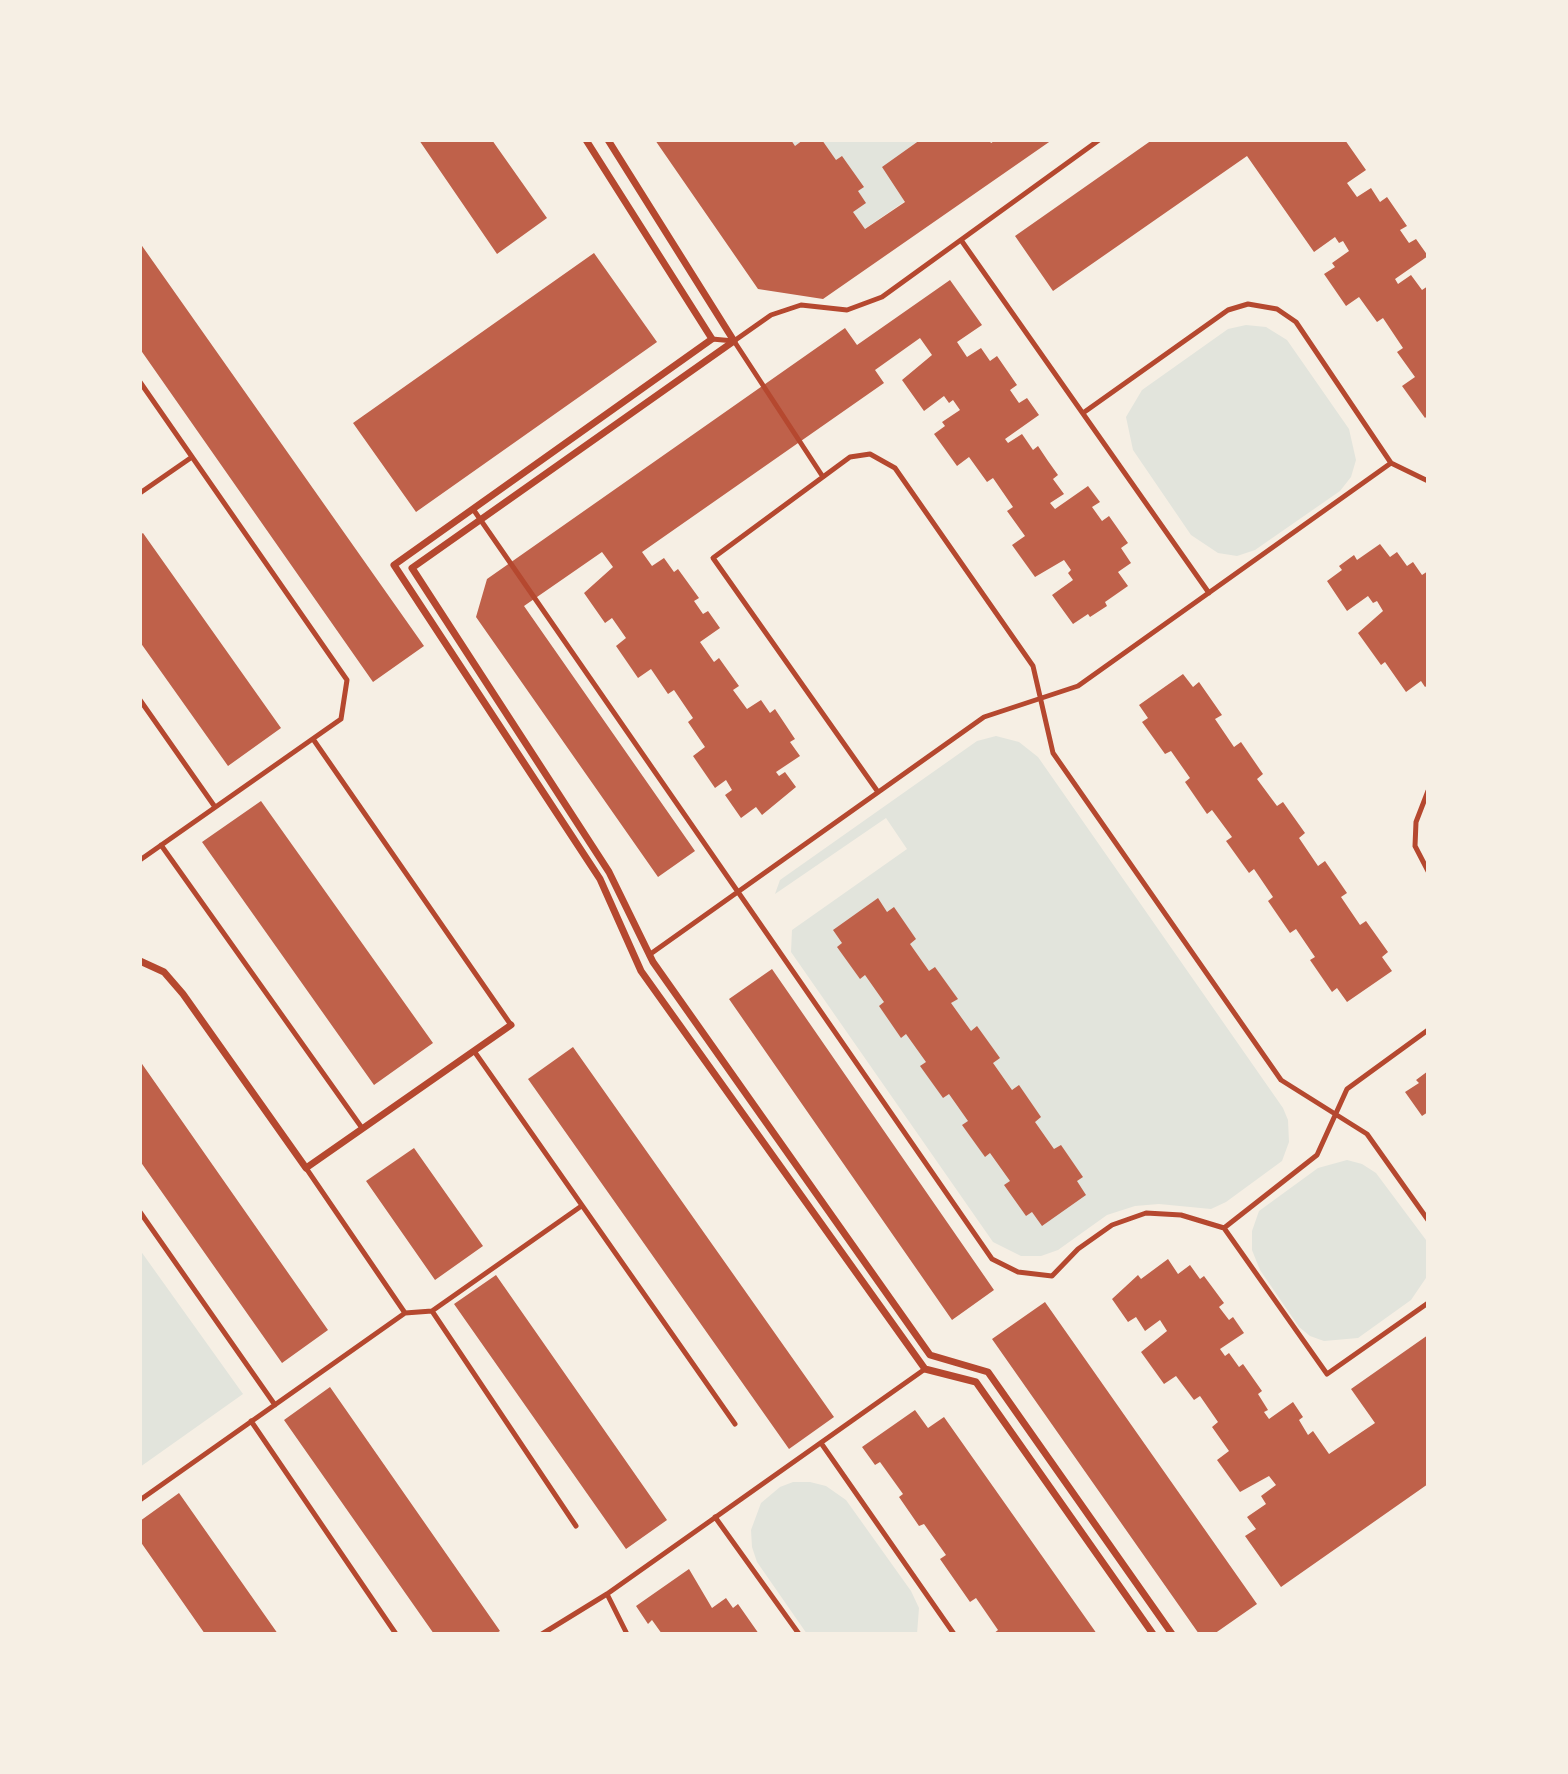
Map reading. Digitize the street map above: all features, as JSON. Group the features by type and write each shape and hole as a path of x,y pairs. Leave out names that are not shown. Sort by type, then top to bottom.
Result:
{"street":[{"path":"586,140 712,339 394,565 600,879 641,971 925,1369 976,1382 1153,1634"},
{"path":"608,140 734,341 412,568 610,872 649,955 930,1355 988,1372 1172,1634"},
{"path":"140,961 164,972 183,994 306,1168 512,1025"}],"lane":[{"path":"712,339 734,341 771,315 801,305 847,310 882,297 1099,140"},
{"path":"961,240 1209,593"},
{"path":"1083,413 1228,310 1248,304 1277,309 1296,322 1391,463 1428,481"},
{"path":"734,341 823,477"},
{"path":"140,382 347,680 341,719 140,860"},
{"path":"878,792 713,558 850,457 870,454 895,467 1033,666 1053,753 1281,1080 1367,1134 1428,1220"},
{"path":"140,493 192,457"},
{"path":"649,955 984,717 1078,686 1391,463"},
{"path":"473,509 992,1259 1018,1272 1052,1276 1078,1249 1112,1225 1146,1213 1181,1215 1224,1228 1327,1374 1428,1303"},
{"path":"140,700 215,807"},
{"path":"313,739 512,1025"},
{"path":"1428,791 1416,822 1415,846 1428,871"},
{"path":"161,845 362,1128"},
{"path":"1224,1228 1317,1155 1347,1089 1428,1030"},
{"path":"474,1051 580,1207 735,1423"},
{"path":"306,1168 405,1313"},
{"path":"140,1500 405,1313 432,1311 580,1207"},
{"path":"140,1212 275,1405"},
{"path":"432,1311 576,1526"},
{"path":"541,1634 607,1594 925,1369"},
{"path":"251,1421 396,1634"},
{"path":"821,1443 954,1634"},
{"path":"715,1517 799,1634"},
{"path":"607,1594 627,1634"}],"shaded area":[{"path":"752,140 994,140 828,254"},
{"path":"1246,325 1266,327 1287,340 1349,429 1356,460 1351,477 1340,491 1255,550 1237,556 1218,553 1191,535 1133,450 1126,417 1142,390 1228,329"},
{"path":"996,736 1019,742 1038,757 1283,1108 1288,1120 1289,1142 1282,1161 1226,1202 1211,1209 1159,1204 1135,1206 1107,1215 1058,1250 1041,1256 1021,1256 993,1242 791,952 792,930 907,849 886,818 775,894 780,880 977,741"},
{"path":"1347,1160 1362,1164 1376,1173 1426,1240 1428,1275 1411,1300 1358,1338 1324,1341 1310,1336 1299,1327 1260,1270 1252,1250 1252,1231 1259,1211 1318,1168"},
{"path":"140,1250 243,1394 140,1467"},
{"path":"793,1482 826,1486 846,1500 911,1591 919,1608 917,1634 807,1634 757,1562 752,1547 751,1530 761,1503 780,1487"}],"building":[{"path":"419,140 492,140 547,218 497,254"},
{"path":"655,140 791,140 795,146 803,140 822,140 836,160 842,156 864,187 858,191 866,203 853,212 865,229 905,202 882,167 920,140 989,140 991,143 996,140 1052,140 823,299 758,289"},
{"path":"1152,140 1345,140 1366,170 1347,183 1357,197 1371,188 1380,202 1387,197 1407,226 1400,230 1409,243 1416,239 1428,256 1395,279 1398,284 1411,275 1422,290 1428,286 1428,415 1425,418 1402,386 1415,377 1397,352 1403,348 1383,318 1377,322 1359,297 1346,306 1324,274 1335,267 1332,263 1349,251 1343,241 1339,243 1335,237 1314,252 1247,156 1053,291 1015,236"},
{"path":"140,243 424,646 373,682 140,349"},
{"path":"594,253 657,342 416,512 353,423"},
{"path":"950,280 982,325 957,342 967,357 981,348 990,361 997,356 1017,385 1010,390 1019,403 1027,398 1039,415 1005,439 1008,443 1022,434 1033,450 1038,446 1058,475 1053,479 1064,494 1050,503 1055,509 1088,486 1100,502 1092,507 1102,521 1109,516 1128,543 1121,548 1131,563 1118,572 1128,586 1105,602 1107,606 1073,624 1052,595 1073,580 1068,573 1071,570 1064,560 1035,577 1012,545 1025,536 1007,511 1013,507 993,478 987,482 969,457 957,466 934,434 945,426 942,422 960,410 953,400 949,403 944,396 924,411 902,380 932,355 920,338 875,370 884,383 642,552 652,566 664,558 674,572 678,569 699,598 694,601 703,614 708,611 720,628 700,642 714,662 719,658 739,686 733,690 747,709 761,700 770,713 775,709 795,739 790,742 800,756 776,772 779,776 785,772 796,787 762,815 756,807 741,818 725,795 732,790 726,780 715,788 693,756 705,747 688,722 693,718 674,690 668,694 651,669 638,678 616,646 626,638 612,618 605,623 584,593 613,567 602,552 524,606 695,851 658,877 476,617 487,579 845,328 857,345"},
{"path":"143,533 281,728 228,766 140,642 140,535"},
{"path":"1380,544 1390,557 1397,552 1407,566 1413,562 1422,575 1428,571 1428,685 1425,687 1421,681 1406,692 1385,662 1381,665 1358,633 1383,611 1377,601 1373,603 1368,596 1347,611 1327,581 1342,570 1339,566 1354,555 1357,560"},
{"path":"1183,674 1193,687 1199,682 1222,715 1215,719 1234,747 1241,742 1263,774 1257,779 1277,806 1283,802 1305,833 1299,838 1318,866 1325,861 1347,893 1341,897 1360,925 1366,921 1388,952 1382,957 1392,971 1347,1002 1337,988 1332,992 1310,960 1315,957 1296,929 1290,933 1268,901 1273,897 1254,869 1249,873 1226,841 1232,837 1212,810 1207,814 1185,782 1190,778 1171,751 1165,754 1142,722 1148,718 1139,705"},
{"path":"261,801 433,1043 374,1085 202,842"},
{"path":"878,898 887,912 894,907 916,939 910,944 929,971 935,967 958,999 951,1003 971,1031 977,1026 1000,1058 993,1063 1012,1090 1019,1085 1041,1117 1035,1122 1054,1149 1061,1145 1083,1177 1077,1181 1086,1195 1042,1226 1032,1212 1026,1216 1004,1185 1010,1181 990,1153 985,1157 962,1125 968,1121 949,1094 943,1098 920,1066 926,1062 906,1034 901,1038 879,1006 884,1002 865,975 860,979 837,947 842,943 833,930"},
{"path":"772,969 994,1290 952,1320 729,999"},
{"path":"573,1047 834,1417 789,1449 528,1079"},
{"path":"140,1061 328,1330 282,1363 140,1161"},
{"path":"1428,1071 1428,1112 1422,1116 1405,1092 1419,1083 1416,1080"},
{"path":"414,1148 483,1246 435,1280 366,1181"},
{"path":"1168,1259 1178,1274 1190,1265 1200,1279 1204,1276 1224,1303 1219,1307 1229,1320 1233,1317 1244,1333 1220,1349 1225,1356 1229,1353 1239,1367 1243,1364 1262,1391 1258,1394 1268,1410 1264,1412 1269,1419 1293,1402 1303,1417 1299,1420 1308,1435 1313,1431 1329,1454 1375,1423 1351,1389 1428,1335 1428,1484 1281,1587 1245,1536 1256,1529 1247,1517 1266,1504 1261,1496 1276,1485 1269,1476 1240,1492 1217,1460 1229,1451 1212,1427 1218,1422 1200,1396 1194,1400 1176,1376 1164,1384 1141,1352 1167,1331 1160,1320 1145,1331 1136,1317 1128,1322 1112,1299 1138,1275 1141,1279"},
{"path":"496,1275 667,1520 626,1549 454,1304"},
{"path":"1045,1302 1257,1604 1214,1634 1199,1634 992,1339"},
{"path":"330,1387 500,1631 495,1634 434,1634 284,1420"},
{"path":"915,1410 928,1428 944,1417 1097,1634 993,1634 998,1630 976,1598 970,1602 940,1559 946,1555 924,1524 919,1526 899,1497 903,1494 880,1462 875,1465 862,1447"},
{"path":"179,1493 278,1634 205,1634 140,1541 140,1521"},
{"path":"689,1569 712,1608 726,1598 733,1608 738,1604 759,1634 662,1634 652,1620 648,1624 636,1606"}]}
